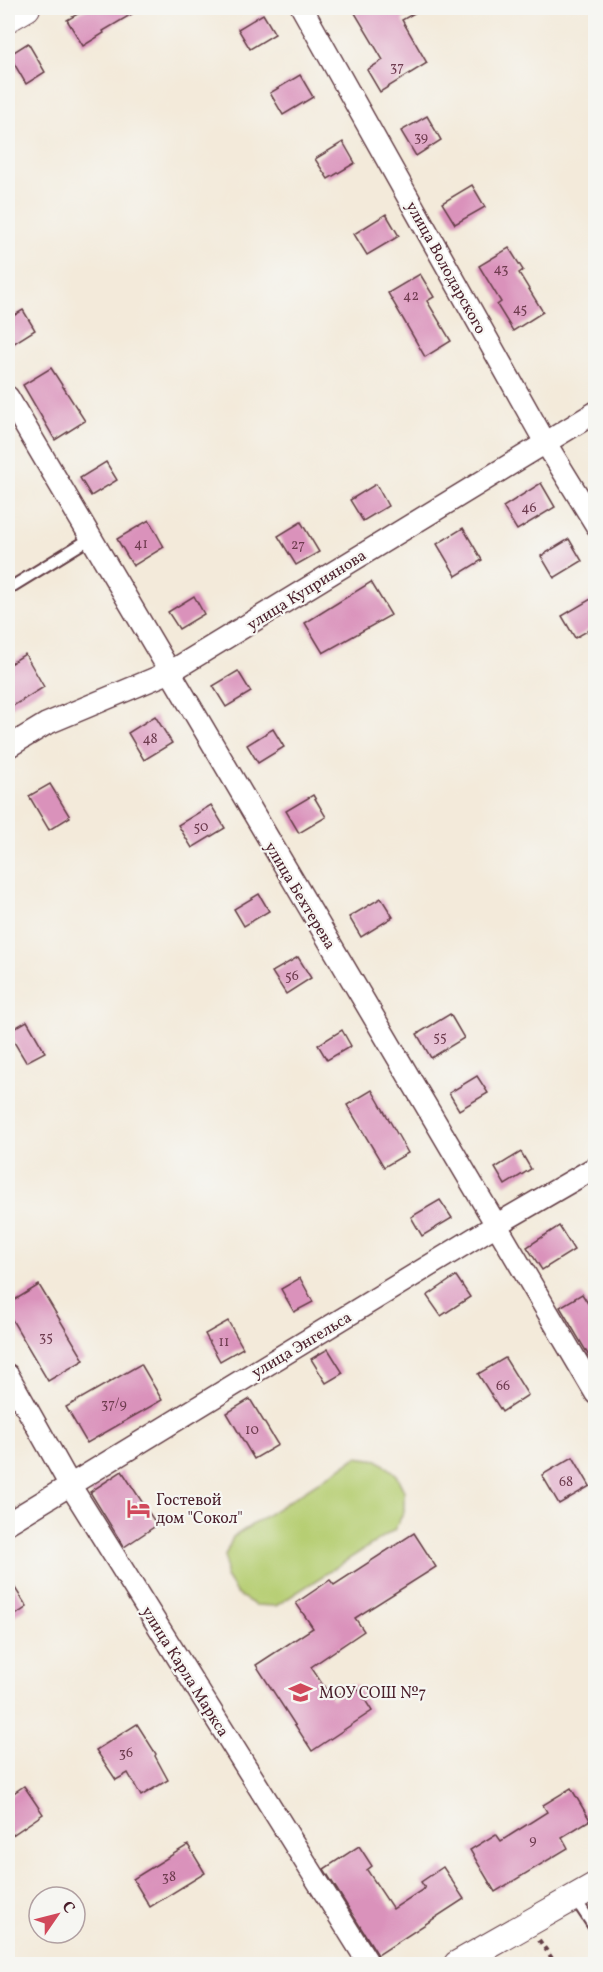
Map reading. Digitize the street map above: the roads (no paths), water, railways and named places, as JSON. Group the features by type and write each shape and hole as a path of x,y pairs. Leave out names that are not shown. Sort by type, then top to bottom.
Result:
{"street":[{"path":"8,19 27,8"},
{"name":"улица Володарского","path":"302,8 545,442 596,525"},
{"name":"улица Бехтерева","path":"8,397 596,1394"},
{"name":"улица Куприянова","path":"8,747 46,724 170,672 596,412"},
{"name":"улица Энгельса","path":"8,1523 496,1225 596,1167"},
{"name":"улица Карла Маркса","path":"8,1375 70,1485 369,1965"},
{"path":"457,1965 585,1891"}],"lane":[{"path":"8,589 91,538"},
{"path":"585,1891 596,1930"}],"place":[{"name":"Гостевой дом \"Сокол\"","path":"138,1508"},
{"name":"МОУ СОШ №7","path":"301,1692"}]}
